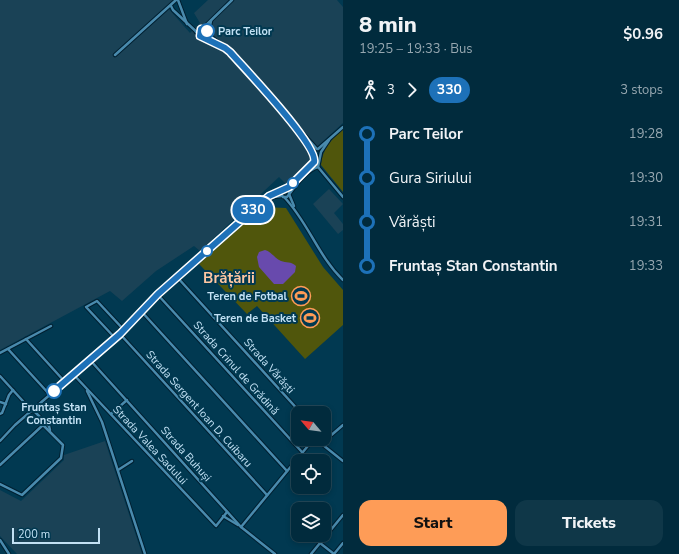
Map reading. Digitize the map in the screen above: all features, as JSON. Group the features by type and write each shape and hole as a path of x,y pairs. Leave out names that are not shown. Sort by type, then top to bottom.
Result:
{"street":[{"path":"200,31 232,0"},
{"path":"115,55 177,1 188,26"},
{"path":"171,6 188,26 196,32 207,32 225,48 294,125 321,152"},
{"path":"174,10 178,10 180,7"},
{"path":"203,37 207,32 212,19"},
{"path":"200,31 203,37 225,48"},
{"path":"0,441 32,410 120,334 158,294 177,277 271,194 286,189 313,164 315,158 313,153 294,125"},
{"path":"313,153 343,127"},
{"path":"257,207 274,197 283,196 289,193 316,167 321,152 329,140"},
{"path":"313,164 343,196"},
{"path":"286,189 289,193 294,208"},
{"path":"282,190 283,196 294,208 327,262 343,280"},
{"name":"Strada Vărăști","path":"177,277 295,406"},
{"name":"Strada Crinul de Grădină","path":"158,294 302,452"},
{"path":"115,338 86,307 97,301 124,330"},
{"path":"141,311 287,471"},
{"path":"0,353 51,326"},
{"name":"Strada Sergent Ioan D. Cuibaru","path":"120,334 267,495"},
{"path":"26,339 65,382"},
{"path":"8,349 50,395"},
{"name":"Strada Buhuși","path":"90,360 241,527 275,554"},
{"name":"Strada Valea Sadului","path":"73,374 216,526 223,516"},
{"path":"0,376 49,426 50,431"},
{"path":"86,389 102,422 145,554"},
{"path":"0,414 2,413 13,390"},
{"path":"111,414 127,400"},
{"path":"0,402 6,404"},
{"path":"331,434 343,425"},
{"path":"0,465 41,426 45,426 64,445 61,458 22,496 0,484"},
{"path":"227,512 223,516 241,527 307,446"},
{"path":"324,446 343,461"},
{"path":"118,470 132,461"},
{"path":"312,554 343,515"},
{"path":"0,540 9,554"},
{"path":"320,543 334,554 343,543"}],"shaded area":[{"path":"0,0 174,0 167,7 190,33 200,23 194,13 208,0 337,0 343,7 343,123 309,154 311,160 286,184 279,177 200,251 194,246 156,271 122,301 110,291 0,350"},
{"path":"329,189 343,204 334,213 343,224 343,230 338,234 313,204"},
{"path":"265,250 281,261 294,264 296,266 295,272 283,284 274,284 259,267 257,257 259,252"},
{"path":"105,441 142,554 17,554 0,536 0,490 21,501 64,460 64,455"}],"green space":[{"path":"343,129 343,192 321,165 323,154 326,149 331,141"},
{"path":"263,207 286,208 323,267 343,290 343,325 305,359 257,306 247,314 199,264"}],"bus line":[{"name":"330","path":"54,391 120,334 158,294 177,277 269,196 289,187 314,162 315,158 313,153 294,125 230,52 200,36 199,32 201,29 205,29 207,31"}],"place":[{"name":"Parc Teilor","path":"207,31"},
{"name":"Teren de Fotbal","path":"301,296"},
{"name":"Teren de Basket","path":"310,318"},
{"name":"Fruntaș Stan Constantin","path":"54,391"}],"district":[{"name":"Brățării","path":"229,278"}]}
